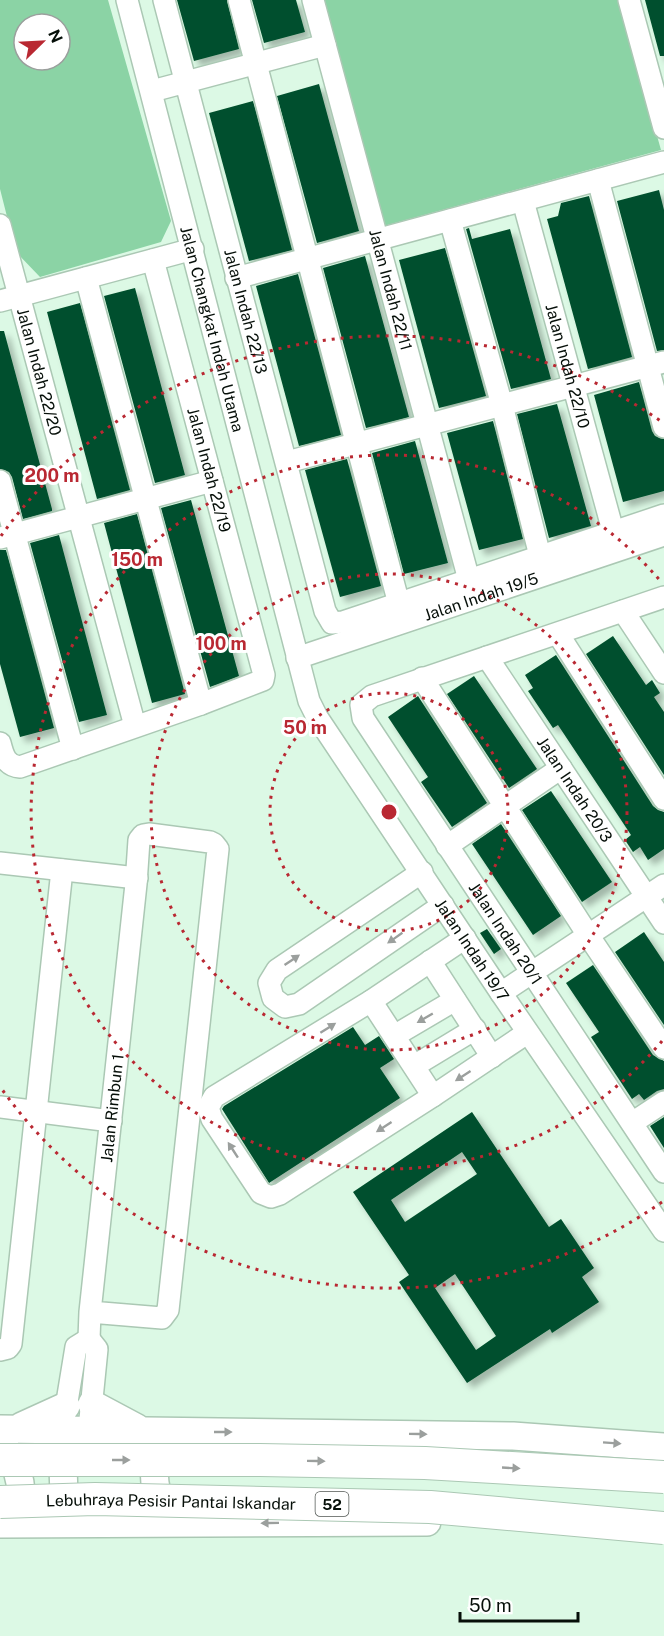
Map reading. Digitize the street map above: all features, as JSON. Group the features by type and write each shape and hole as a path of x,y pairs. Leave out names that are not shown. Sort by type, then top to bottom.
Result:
{"highway":[{"path":"0,1460 260,1460 425,1463 664,1478"},
{"name":"Lebuhraya Pesisir Pantai Iskandar","path":"0,1502 94,1499 430,1507 664,1528"}],"main road":[{"path":"76,1407 89,1430 77,1523"},
{"path":"76,1407 77,1523"},
{"path":"0,1522 17,1507 20,1496 18,1468 10,1454 4,1434 76,1407 116,1419 143,1431"},
{"path":"89,1430 513,1436 664,1448"},
{"path":"182,1431 157,1460 154,1484 164,1512 182,1523"},
{"path":"0,1522 430,1522 664,1543"}],"street":[{"name":"Jalan Changkat Indah Utama","path":"127,0 297,658"},
{"name":"Jalan Indah 22/13","path":"164,0 325,611 332,623 343,622 399,604"},
{"path":"239,0 399,604 664,514"},
{"name":"Jalan Indah 22/11","path":"314,0 469,580"},
{"path":"629,0 664,128"},
{"path":"152,91 326,45"},
{"path":"236,278 664,162"},
{"path":"598,180 656,364 664,427"},
{"name":"Jalan Indah 22/10","path":"523,201 613,531"},
{"path":"450,220 502,405 540,556"},
{"name":"Jalan Indah 22/20","path":"0,225 9,298 79,517 135,726"},
{"path":"9,298 193,249"},
{"name":"Jalan Indah 22/19","path":"153,260 264,675 263,680 201,704"},
{"path":"0,743 7,761 20,767 201,704 86,278"},
{"path":"287,462 656,364"},
{"path":"0,481 7,536 73,749"},
{"path":"7,536 212,481"},
{"name":"Jalan Indah 19/5","path":"297,658 664,535"},
{"path":"664,597 422,678 664,1048"},
{"path":"623,611 664,673"},
{"path":"558,634 664,799"},
{"name":"Jalan Indah 20/3","path":"487,657 561,768 655,890 664,923"},
{"name":"Jalan Indah 19/7","path":"297,658 309,701 317,717 527,1033 664,1231"},
{"name":"Jalan Indah 20/1","path":"422,678 372,696 361,705 363,718 664,1172"},
{"path":"447,846 561,768"},
{"name":"Jalan Rimbun 1","path":"76,1407 97,1349 89,1339 90,1312 137,878 139,840 143,835 149,834 210,842 218,849 168,1310 162,1318 90,1312"},
{"path":"0,863 137,878"},
{"path":"0,1350 8,1348 10,1344 62,870"},
{"path":"422,872 277,970 269,983 273,998 285,1007 299,1004 443,905"},
{"path":"501,993 655,890"},
{"path":"465,938 371,1001 214,1097 208,1108 212,1119 261,1193 271,1197 433,1096 527,1033"},
{"path":"430,961 492,1057"},
{"path":"394,1036 455,1000"},
{"path":"371,1001 433,1096"},
{"path":"414,1066 475,1029"},
{"path":"632,1124 664,1102"},
{"path":"0,1107 111,1120"}],"green space":[{"path":"0,0 108,0 171,221 161,242 40,277 16,252 0,189"},
{"path":"321,0 619,0 661,150 384,226"}],"building":[{"path":"177,0 227,0 239,49 194,61"},
{"path":"252,0 296,0 305,32 264,43"},
{"path":"645,0 664,0 664,56 660,56"},
{"path":"319,84 359,231 317,243 277,96"},
{"path":"253,101 292,250 249,261 209,113"},
{"path":"659,190 664,210 664,350 657,351 617,201"},
{"path":"589,196 632,357 588,369 547,219 558,216 561,203"},
{"path":"469,228 472,239 510,229 551,379 511,389 466,229"},
{"path":"445,248 486,396 439,408 399,260"},
{"path":"365,256 409,417 366,428 323,268"},
{"path":"298,274 341,435 299,446 256,286"},
{"path":"135,288 185,475 155,483 104,296"},
{"path":"80,303 130,490 97,499 47,312"},
{"path":"0,331 4,331 52,509 52,511 23,519 12,477 9,472 0,469"},
{"path":"639,382 652,431 655,436 664,439 664,491 623,502 594,395"},
{"path":"557,404 591,526 549,538 517,414"},
{"path":"493,421 523,539 479,550 447,433"},
{"path":"415,441 448,563 404,574 372,453"},
{"path":"347,459 381,586 340,597 305,470"},
{"path":"191,500 239,676 210,687 161,508"},
{"path":"137,514 185,694 152,703 104,523"},
{"path":"59,535 107,715 79,722 30,543"},
{"path":"0,550 6,550 54,728 20,737 0,664"},
{"path":"613,636 646,685 652,680 660,693 654,697 664,712 664,775 586,654"},
{"path":"556,655 653,806 664,812 664,849 648,860 640,847 633,852 625,840 631,835 558,725 553,728 528,691 533,688 525,675"},
{"path":"474,676 537,769 509,788 447,694"},
{"path":"418,696 487,803 452,827 421,782 428,777 388,717"},
{"path":"551,791 612,882 582,902 522,810"},
{"path":"501,824 561,916 533,935 472,844"},
{"path":"487,929 501,949 494,954 480,933"},
{"path":"644,932 664,962 664,1025 615,952"},
{"path":"593,965 653,1055 664,1061 664,1089 644,1100 639,1094 632,1099 591,1037 599,1032 566,983"},
{"path":"353,1027 365,1045 379,1036 394,1059 380,1068 400,1098 269,1183 222,1109"},
{"path":"472,1112 549,1227 561,1219 594,1268 582,1277 599,1302 552,1333 550,1329 467,1383 399,1282 409,1275 353,1192","holes":["462,1152 477,1174 405,1222 391,1200","455,1274 496,1336 476,1350 435,1288"]},
{"path":"664,1117 664,1148 650,1126"}]}
